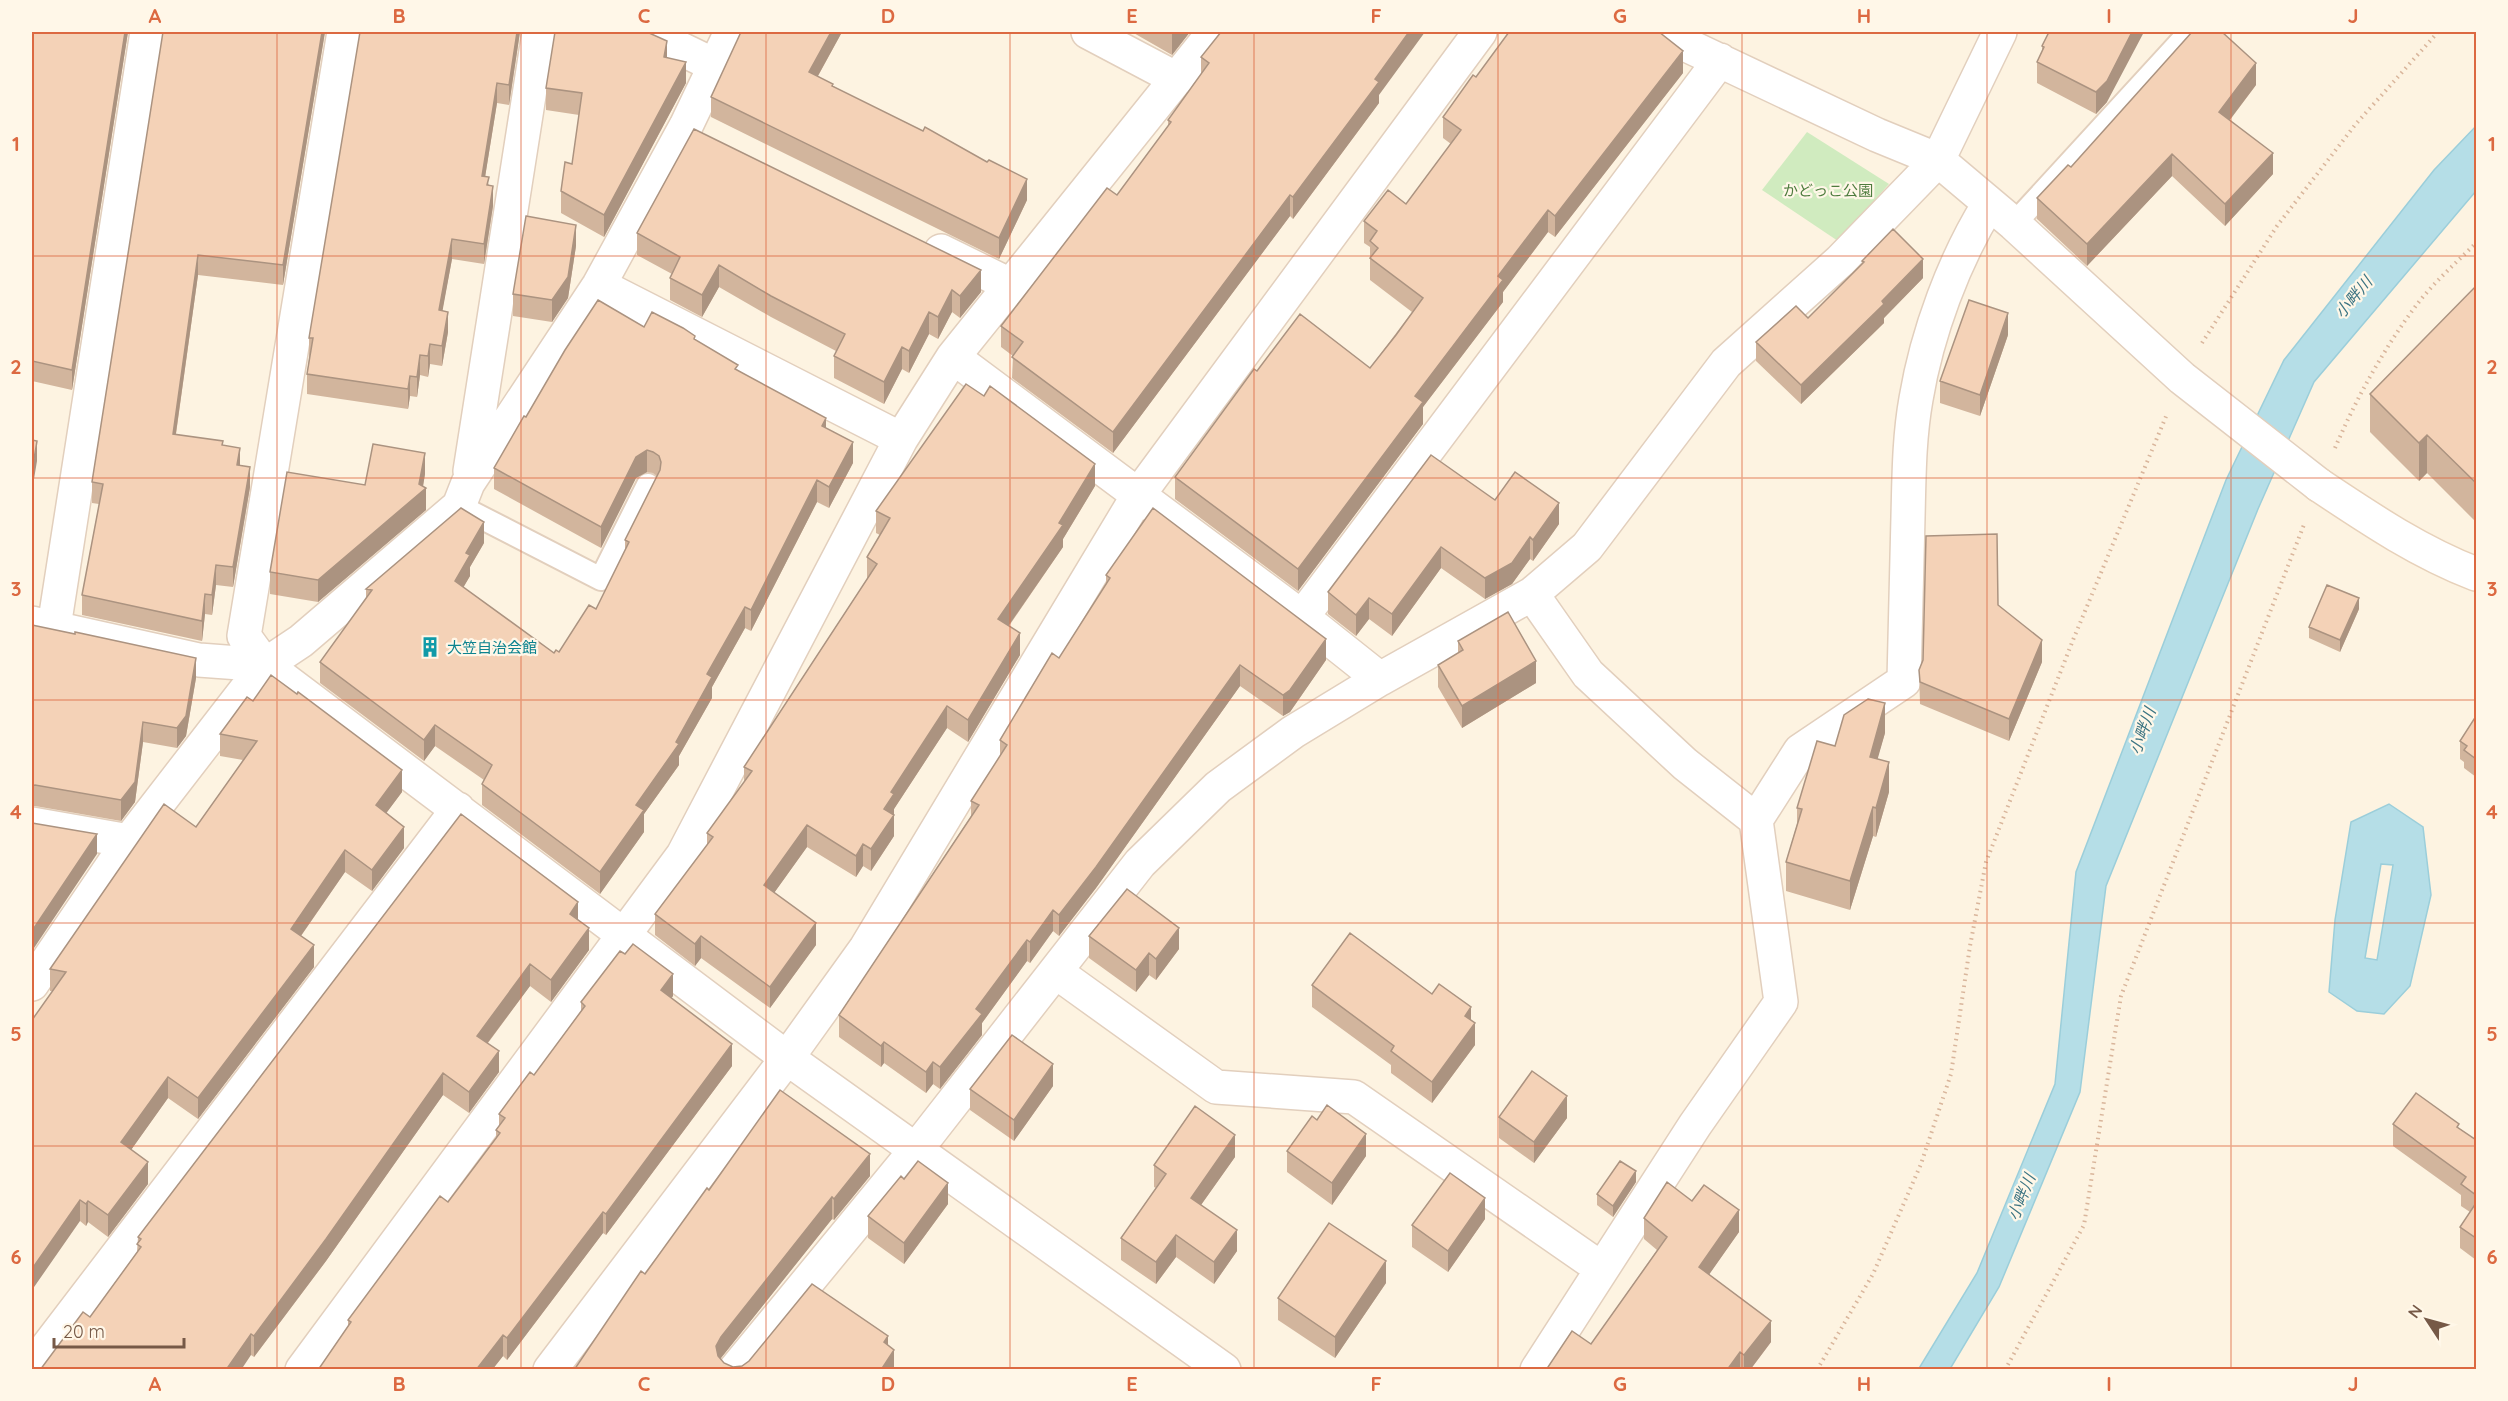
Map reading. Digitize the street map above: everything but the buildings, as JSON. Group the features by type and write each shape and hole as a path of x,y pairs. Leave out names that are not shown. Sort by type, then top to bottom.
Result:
{"street":[{"path":"147,32 43,625 199,660 266,665"},
{"path":"344,32 244,636 266,665 787,1058 1224,1370"},
{"path":"464,495 539,32"},
{"path":"646,32 714,65"},
{"path":"32,984 129,841 266,665 301,642 464,495 599,285 686,126 731,32"},
{"path":"1088,32 1177,79"},
{"path":"302,1370 683,855 901,439 953,357 1214,32"},
{"path":"550,1370 787,1058 866,948 1139,494 1480,32"},
{"path":"1659,32 1877,135 1938,160 2186,381 2316,482 2391,534 2476,574"},
{"path":"735,1370 915,1150 1140,863 1218,787 1293,732 1380,679 1532,594 1587,547 1726,363 1840,261 1938,160 2000,32"},
{"path":"1302,617 1720,60"},
{"path":"686,126 717,142"},
{"path":"1537,1370 1695,1125 1781,1002 1756,820 1800,751 1904,681 1910,449 1916,398 1930,340 1969,236 2001,214"},
{"path":"916,239 1010,285"},
{"path":"599,285 901,439"},
{"path":"953,357 1139,494 1380,679"},
{"path":"1532,594 1588,674 1685,764 1756,820"},
{"path":"32,1367 458,809"},
{"path":"32,824 129,841"},
{"path":"1056,972 1216,1087 1354,1097 1602,1269"}],"lane":[{"path":"2001,214 2190,32"},
{"path":"464,495 602,579 648,485"}],"path":[{"path":"1816,1370 1873,1274 1921,1164 1951,1074 1970,946 1986,862 2073,640 2186,381 2277,226 2355,125 2438,32"},
{"path":"2004,1370 2084,1225 2121,996 2316,482 2378,364 2416,305 2476,243"}],"green space":[{"name":"かどっこ公園","path":"1807,132 1889,184 1838,241 1762,190"}],"water":[{"name":"小畔川","path":"2476,126 2476,191 2314,382 2258,509 2106,886 2080,1092 1999,1287 1950,1369 1918,1370 1977,1273 2055,1084 2076,872 2226,480 2284,360 2434,170"},
{"path":"2389,804 2423,827 2431,895 2410,986 2384,1014 2357,1011 2329,992 2335,920 2351,822","holes":["2381,864 2393,865 2377,960 2365,958"]}],"place":[{"name":"大笠自治会館","path":"430,647"}]}
